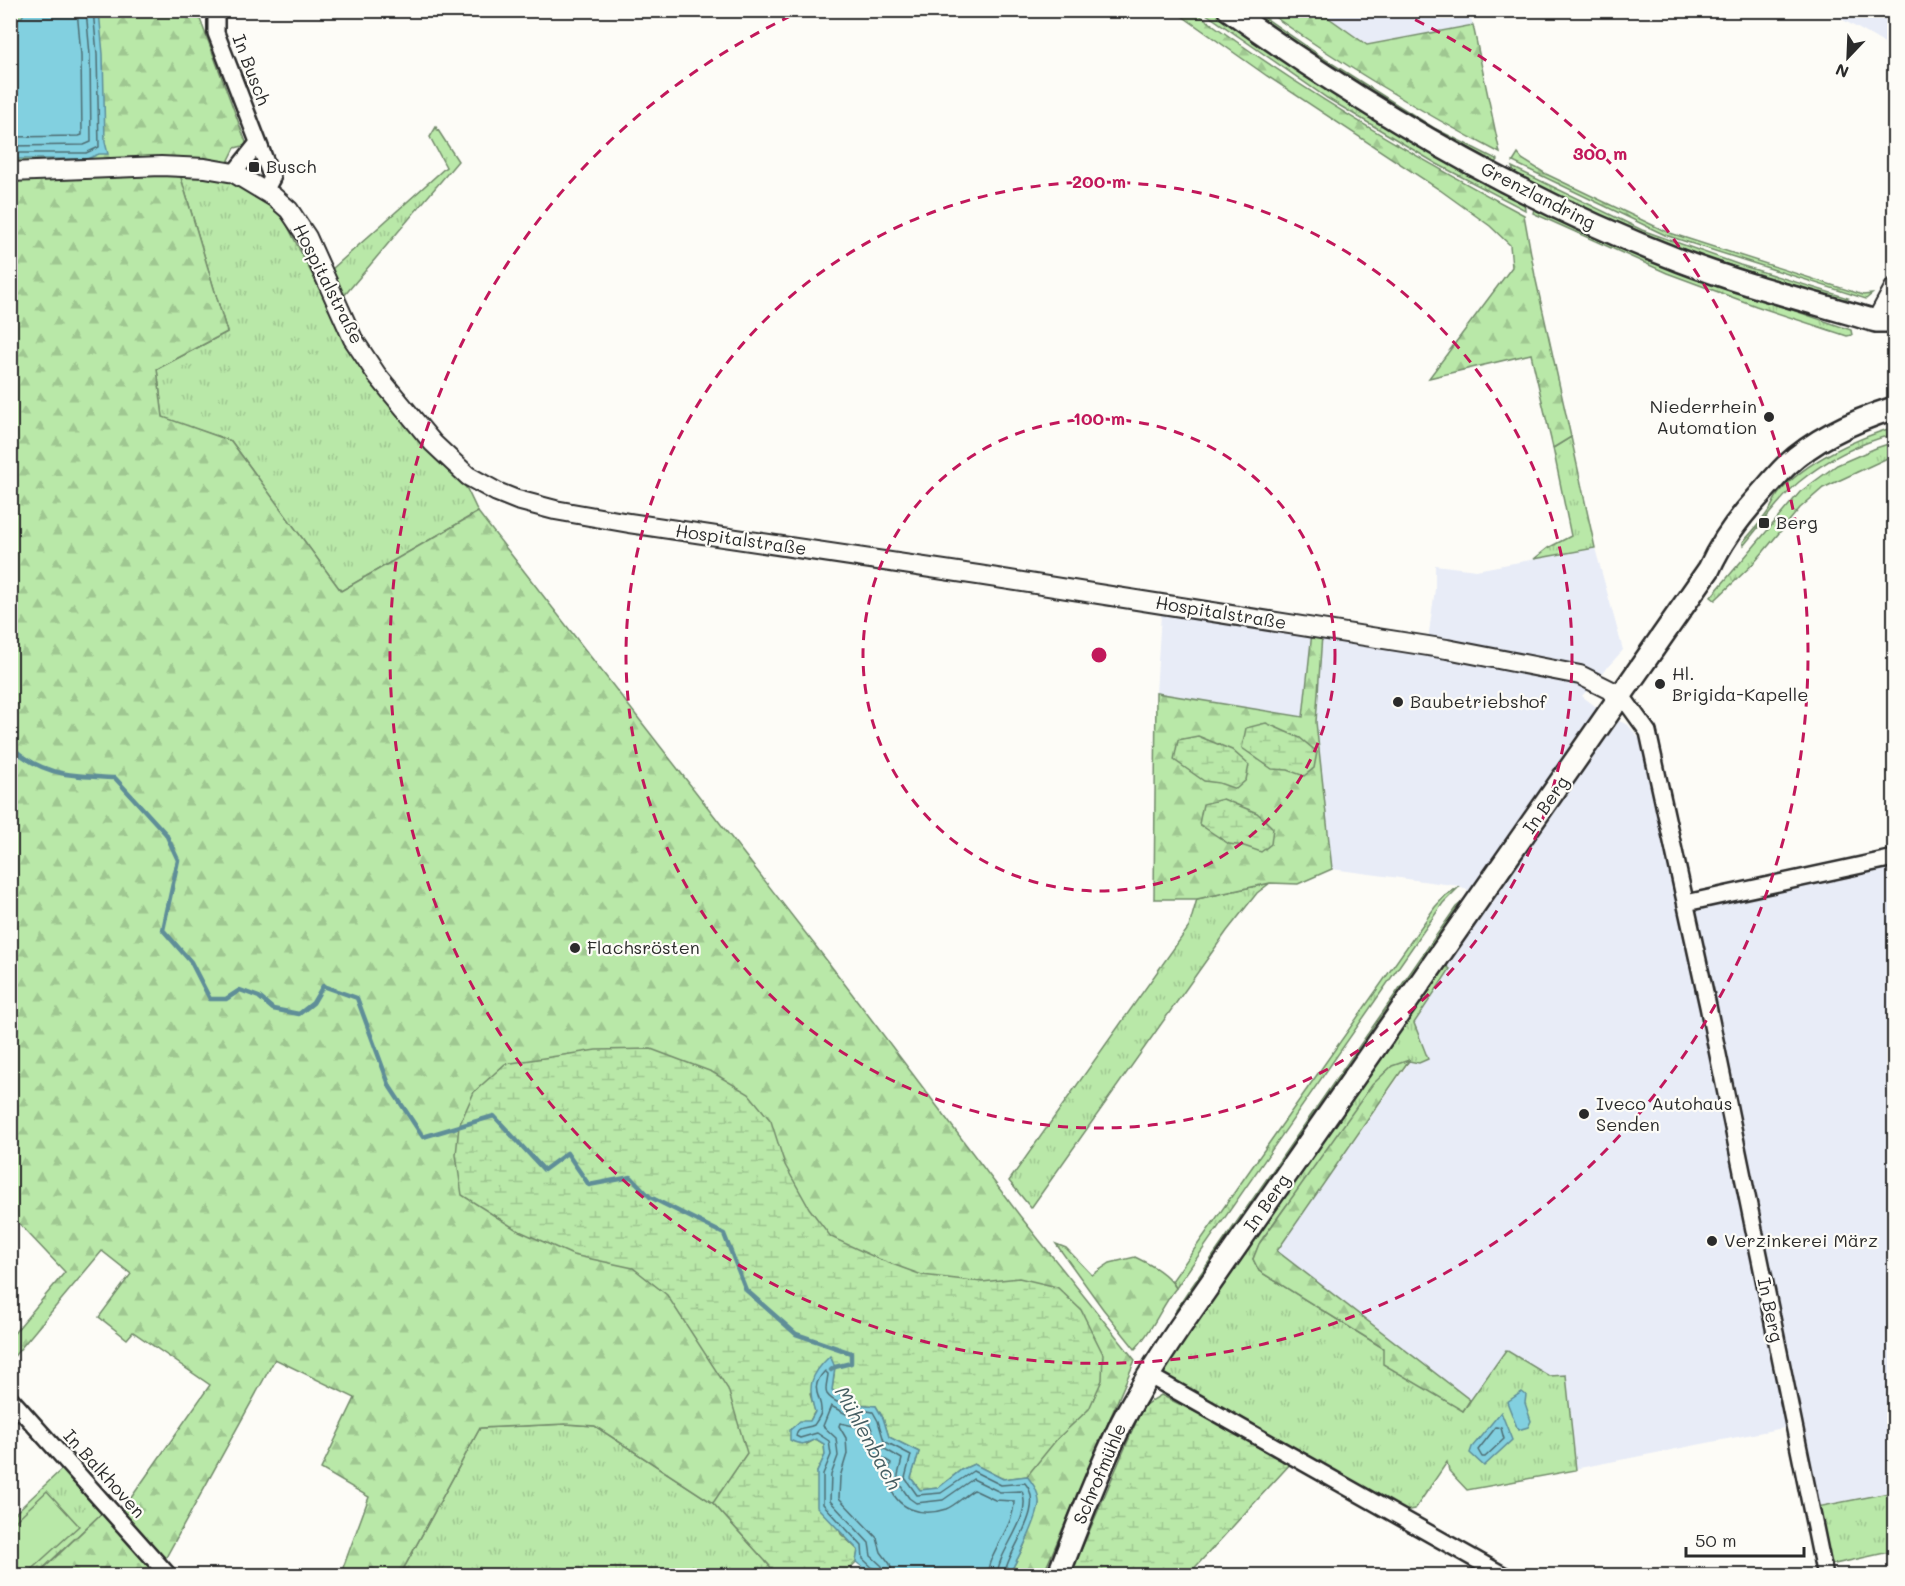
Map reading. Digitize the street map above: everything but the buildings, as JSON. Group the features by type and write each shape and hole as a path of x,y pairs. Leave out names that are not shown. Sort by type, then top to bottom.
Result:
{"main road":[{"name":"Grenzlandring","path":"1229,10 1346,90 1413,131 1590,223 1682,261 1770,290 1886,321 1894,332"},
{"name":"In Berg","path":"1148,1375 1622,696 1709,569 1730,532 1785,467 1828,435 1894,408"},
{"name":"In Berg","path":"1709,569 1722,557 1754,516 1797,472 1833,447 1878,427 1894,423"},
{"name":"Schrofmühle","path":"1058,1575 1097,1477 1148,1375"}],"street":[{"name":"In Busch","path":"216,10 216,33 272,178 265,191"},
{"path":"234,173 258,142"},
{"name":"Hospitalstraße","path":"10,172 160,166 206,168 234,173 265,191 289,210 307,237 353,339 377,375 406,411 433,443 468,476 517,500 555,510 629,523 966,573 1448,649 1580,675 1622,696"},
{"path":"1886,321 1894,288"},
{"name":"In Berg","path":"1622,696 1648,732 1686,903 1825,1575"},
{"path":"1686,903 1894,858"},
{"path":"1148,1375 1505,1575"},
{"name":"In Balkhoven","path":"10,1398 169,1575"}],"shaded area":[{"path":"1320,11 1469,11 1473,25 1367,44"},
{"path":"1827,11 1894,11 1894,49 1870,35"},
{"path":"1595,548 1623,650 1582,696 1608,716 1628,725 1639,738 1651,776 1680,907 1894,864 1894,1491 1818,1506 1799,1425 1467,1490 1449,1471 1470,1400 1277,1251 1422,1044 1410,1011 1488,902 1460,886 1332,869 1316,722 1303,717 1156,693 1161,614 1312,632 1426,654 1435,589 1435,565 1476,570"}],"green space":[{"path":"11,11 197,11 247,145 235,148 227,164 179,171 227,332 157,369 163,417 231,441 341,591 478,512 828,962 1020,1216 1135,1360 1043,1575 1009,1575 1024,1546 1039,1503 883,1418 856,1562 843,1575 778,1575 713,1503 595,1426 566,1424 480,1428 400,1575 340,1576 369,1497 321,1469 355,1398 275,1359 164,1561 119,1515 210,1385 133,1332 127,1339 99,1317 131,1274 102,1251 11,1360 11,1337 65,1272 10,1214"},
{"path":"1175,11 1194,11 1273,67 1355,119 1524,215 1535,276 1571,437 1553,448 1531,354 1429,378 1512,267 1510,245 1490,226 1440,190 1267,76"},
{"path":"1202,11 1215,11 1231,24 1524,202 1525,210 1437,164 1327,98"},
{"path":"1242,11 1255,11 1328,61 1434,128 1498,160 1494,165 1408,118"},
{"path":"1266,11 1319,11 1367,45 1473,25 1500,153 1380,86"},
{"path":"436,127 458,161 343,297 331,270 446,167 430,137"},
{"path":"1518,154 1546,174 1667,232 1863,295 1872,294 1866,299 1665,235 1513,162"},
{"path":"1512,167 1642,230 1740,265 1848,298 1843,300 1670,247 1516,178"},
{"path":"179,171 228,180 270,203 286,223 343,335 382,389 467,489 478,512 341,591 231,441 163,418 157,369 227,332"},
{"path":"1534,209 1539,209 1748,295 1851,330 1852,335 1847,336 1756,306 1667,273 1533,213"},
{"path":"1894,427 1894,434 1844,453 1799,482 1777,504 1744,545 1743,542 1790,481 1832,452"},
{"path":"1571,437 1595,548 1534,559 1548,548 1571,536 1553,448"},
{"path":"1894,442 1894,455 1823,488 1800,508 1754,563 1715,600 1711,597 1800,492 1837,465"},
{"path":"1312,632 1322,635 1316,722 1332,869 1298,884 1270,883 1197,899 1154,899 1156,693 1303,717"},
{"path":"1266,723 1300,738 1317,752 1314,768 1304,776 1288,770 1272,769 1242,748 1246,728"},
{"path":"1198,736 1232,750 1249,765 1246,780 1236,789 1204,781 1174,760 1178,740"},
{"path":"1223,799 1257,813 1273,828 1271,844 1261,852 1229,844 1199,824 1203,804"},
{"path":"1270,883 1257,893 1227,931 1031,1208 1009,1181 1189,927 1197,899"},
{"path":"1460,886 1443,903 1176,1288 1172,1281 1435,907 1446,895"},
{"path":"1468,897 1177,1317 1176,1310 1188,1292 1456,907"},
{"path":"1444,964 1450,969 1414,1023 1428,1059 1419,1063 1409,1061 1286,1206 1260,1242 1253,1259 1259,1271 1383,1348 1463,1411 1506,1350 1549,1376 1566,1375 1576,1470 1467,1490 1449,1471 1447,1462 1415,1509 1400,1512 1164,1380 1160,1372"},
{"path":"651,1049 712,1072 749,1094 771,1121 785,1165 809,1208 831,1237 881,1260 922,1275 982,1282 1019,1278 1057,1287 1081,1310 1103,1354 1102,1380 1089,1409 1057,1439 1027,1476 1003,1479 974,1464 961,1470 938,1488 920,1490 911,1478 919,1452 889,1437 883,1418 876,1406 855,1404 832,1390 834,1376 810,1394 815,1411 810,1421 807,1444 816,1439 824,1444 825,1455 817,1472 841,1534 858,1550 856,1562 843,1575 778,1575 713,1503 747,1453 728,1389 667,1295 633,1268 573,1255 517,1230 462,1195 456,1155 459,1126 474,1092 505,1064 596,1050"},
{"path":"1409,1060 1277,1251 1470,1400 1463,1411 1383,1364 1383,1348 1259,1271 1253,1259 1259,1244 1372,1085 1392,1066"},
{"path":"1056,1244 1066,1248 1092,1275 1110,1263 1135,1257 1158,1270 1172,1282 1176,1288 1135,1349 1103,1309"},
{"path":"1161,1395 1293,1461 1188,1575 1070,1576 1143,1406"},
{"path":"566,1424 595,1426 713,1503 778,1575 556,1576 551,1570 540,1576 416,1576 404,1568 480,1428"},
{"path":"62,1469 103,1512 36,1575 11,1576 11,1517"},
{"path":"47,1491 79,1526 25,1575 11,1575 11,1525"},
{"path":"1894,1492 1894,1551 1830,1565 1817,1507"},
{"path":"103,1512 161,1576 36,1576"}],"water":[{"path":"25,11 99,11 103,54 105,142 108,154 99,154 87,159 11,159 11,16 13,18 22,17"},
{"path":"830,1356 835,1367 832,1390 855,1404 876,1406 883,1418 889,1437 919,1452 911,1478 920,1490 938,1488 961,1470 974,1464 1003,1479 1027,1476 1038,1494 1038,1508 1027,1538 1009,1575 873,1575 856,1562 858,1550 817,1507 817,1472 825,1455 824,1444 816,1439 803,1444 790,1440 790,1430 800,1421 810,1421 815,1412 811,1395 812,1381 818,1369"},
{"path":"1522,1392 1526,1395 1525,1403 1531,1421 1528,1427 1518,1430 1507,1402"},
{"path":"1501,1412 1512,1440 1484,1466 1470,1453 1472,1447"}],"waterway":[{"name":"Mühlenbach","path":"10,744 22,756 35,764 56,772 115,778 166,834 178,860 163,930 191,962 210,999 226,999 240,990 259,997 273,1009 299,1014 313,1003 323,986 357,998 390,1087 423,1137 494,1116 544,1170 567,1153 589,1185 631,1177 650,1197 724,1234 746,1290 796,1334 851,1353 851,1363 831,1370"}],"place":[{"name":"Busch","path":"254,167"},
{"name":"Niederrhein Automation","path":"1769,417"},
{"name":"Berg","path":"1764,523"},
{"name":"Hl. Brigida-Kapelle","path":"1660,684"},
{"name":"Baubetriebshof","path":"1398,702"},
{"name":"Flachsrösten","path":"575,948"},
{"name":"Iveco Autohaus Senden","path":"1584,1114"},
{"name":"Verzinkerei März","path":"1712,1241"}]}
